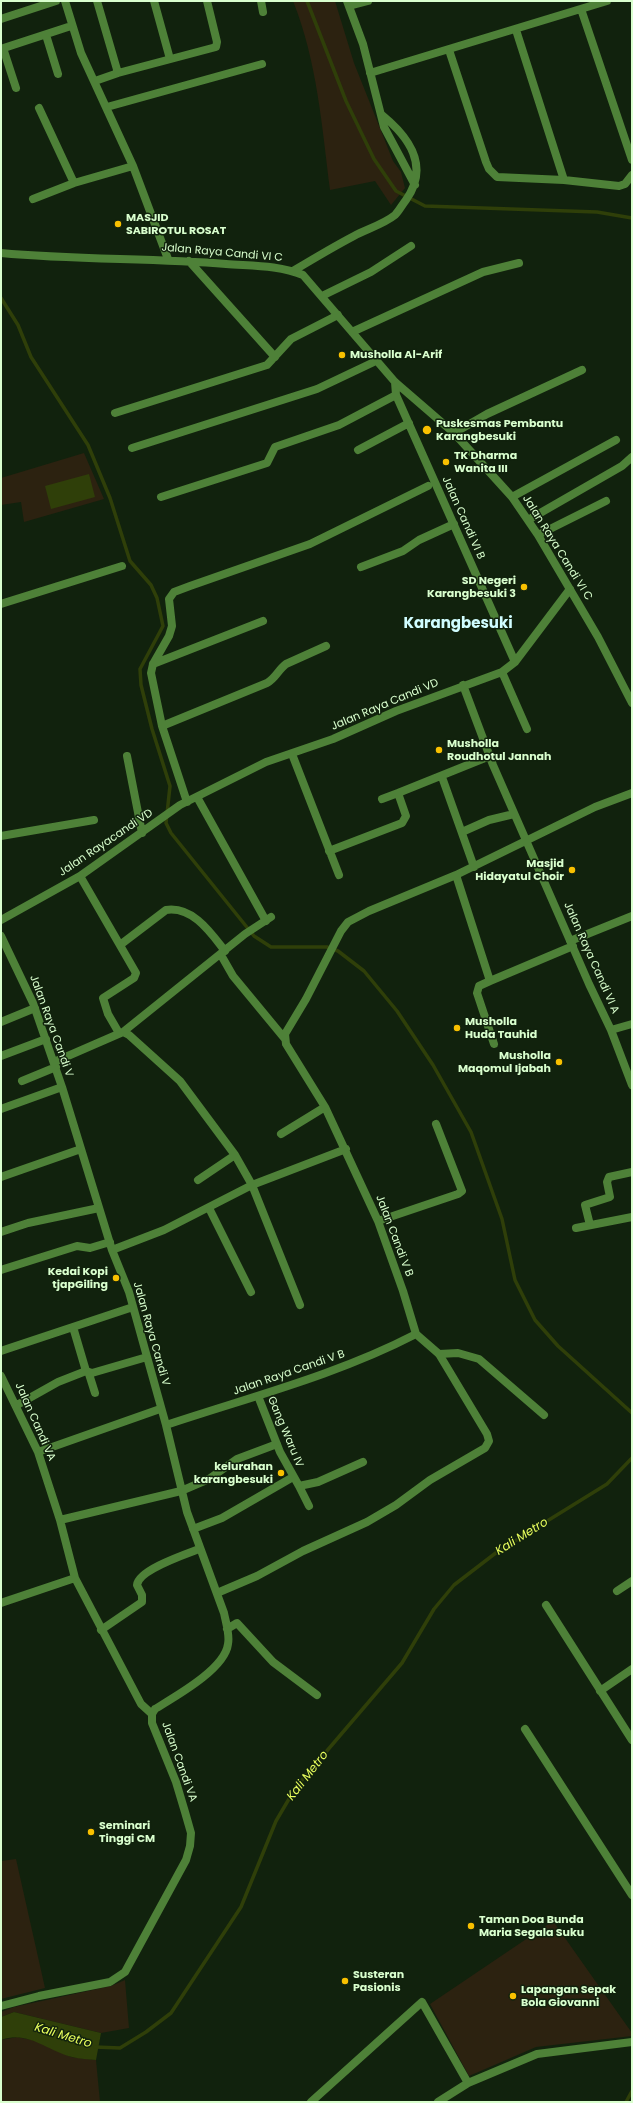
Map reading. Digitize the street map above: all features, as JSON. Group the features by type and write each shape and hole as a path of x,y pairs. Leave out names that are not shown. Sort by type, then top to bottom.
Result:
{"street":[{"path":"1,19 56,1"},
{"path":"65,1 82,53 133,166 168,259"},
{"path":"98,1 118,72"},
{"path":"154,1 170,59"},
{"path":"95,81 118,72 216,47 217,42 207,1"},
{"path":"261,1 264,12"},
{"path":"368,1 348,4 363,44 384,127 390,141 415,185"},
{"path":"370,73 516,30 607,1"},
{"path":"581,9 632,160"},
{"path":"16,88 2,49 68,27"},
{"path":"516,30 564,180"},
{"path":"46,35 58,74"},
{"path":"449,50 488,169 497,177 564,180 619,186 625,184 632,175"},
{"path":"107,107 262,64"},
{"path":"39,108 74,183"},
{"path":"293,271 397,212 411,193 415,185 416,162 409,143 399,129 382,115"},
{"path":"32,199 74,183 133,166"},
{"path":"322,296 371,272 411,246"},
{"name":"Jalan Raya Candi VI C","path":"1,253 25,256 168,259 293,271 304,275 395,382 454,434 512,497 538,534 598,637 631,698"},
{"path":"189,261 275,357"},
{"path":"352,332 483,272 519,263"},
{"path":"115,413 266,365 291,339 338,315"},
{"path":"132,448 317,389 376,361"},
{"path":"454,434 487,414 582,370"},
{"name":"Jalan Candi VI B","path":"395,382 396,395 515,662"},
{"path":"161,497 267,463 275,447 339,425 396,395"},
{"path":"358,450 409,423"},
{"path":"512,497 616,440"},
{"path":"528,520 622,466 632,457"},
{"path":"183,804 162,726 151,673 153,664 170,636 172,626 169,598 174,592 316,541 428,486"},
{"path":"538,534 606,501"},
{"path":"361,567 403,551 419,540 454,524"},
{"path":"1,604 122,566"},
{"name":"Jalan Raya Candi VD","path":"183,804 266,762 292,754 463,685 502,672 515,662 570,589"},
{"path":"153,664 263,621"},
{"path":"162,726 267,683 276,677 281,668 286,664 326,646"},
{"path":"502,672 527,729"},
{"name":"Jalan Raya Candi VI A","path":"463,685 514,814 611,1030 632,1085"},
{"path":"292,754 339,875"},
{"path":"127,756 142,833"},
{"path":"382,800 442,777 490,756"},
{"path":"442,777 474,867"},
{"path":"329,851 402,822 406,816 398,793"},
{"path":"285,1039 285,1034 306,1000 335,941 348,922 368,911 474,867 595,807 632,793"},
{"path":"22,1081 121,1033 255,926 269,919 196,797"},
{"name":"Jalan Rayacandi VD","path":"1,920 80,876 183,804"},
{"path":"462,832 489,820 514,814"},
{"path":"1,836 94,820"},
{"path":"456,875 490,981"},
{"path":"80,876 136,976 104,997 102,1001 121,1033 129,1035 180,1081 235,1155 252,1185 300,1305"},
{"name":"Jalan Candi V B","path":"120,945 166,910 173,909 191,915 200,921 223,953 233,976 285,1039 325,1107 346,1149 378,1221 403,1291 416,1334"},
{"path":"494,1044 477,993 478,986 632,916"},
{"name":"Jalan Raya Candi V","path":"1,936 35,1008 55,1065 111,1246 133,1307 166,1425 181,1491 192,1529 217,1593 227,1629 228,1644 223,1658 215,1667 155,1709 152,1714"},
{"path":"1,1022 35,1008"},
{"path":"611,1030 632,1024"},
{"path":"1,1056 46,1039"},
{"path":"1,1109 62,1087"},
{"path":"281,1134 325,1107"},
{"path":"378,1221 458,1194 462,1191 436,1124"},
{"path":"1,1178 81,1149"},
{"path":"1,1270 77,1246 90,1248 111,1246 164,1230 252,1185 346,1149"},
{"path":"198,1180 235,1155"},
{"path":"590,1224 585,1205 610,1197 608,1182 609,1177 632,1172"},
{"path":"1,1232 28,1223 99,1208"},
{"path":"209,1208 251,1292"},
{"path":"576,1228 590,1224 632,1217"},
{"path":"1,1351 133,1307"},
{"path":"73,1327 95,1393"},
{"path":"217,1593 257,1576 303,1551 382,1514 430,1480 485,1448 489,1441 487,1434 439,1354 416,1334"},
{"name":"Jalan Raya Candi V B","path":"166,1425 330,1372 388,1348 416,1334"},
{"path":"439,1354 468,1354 479,1359 544,1415"},
{"path":"17,1405 58,1382 88,1372 147,1357"},
{"name":"Jalan Candi VA","path":"1,2006 116,1980 128,1967 186,1860 190,1833 176,1782 152,1723 152,1714 141,1704 74,1578 60,1520 38,1452 17,1405 2,1380"},
{"name":"Gang Waru IV","path":"258,1396 277,1444 309,1506"},
{"path":"38,1452 160,1408"},
{"path":"60,1520 181,1491 209,1479 237,1459 277,1444"},
{"path":"299,1486 318,1482 363,1462"},
{"path":"192,1529 222,1518 293,1477"},
{"path":"101,1630 142,1602 142,1595 137,1585 142,1577 166,1561 199,1549"},
{"path":"1,1603 74,1578"},
{"path":"617,1591 632,1581"},
{"path":"546,1605 632,1740"},
{"path":"227,1629 237,1623 273,1662 317,1694"},
{"path":"600,1691 632,1669"},
{"path":"525,1729 632,1896"},
{"path":"310,2102 422,2002 468,2083"},
{"path":"438,2102 468,2083 537,2054 632,2042"}],"shaded area":[{"path":"293,1 335,1 354,63 393,161 401,172 405,188 391,205 375,181 330,190 318,94 308,47"},
{"path":"84,453 104,499 24,522 21,502 1,505 1,478"},
{"path":"16,1859 45,1988 1,1999 1,1861"},
{"path":"553,1921 632,2033 632,2036 536,2047 469,2076 430,2004"},
{"path":"125,1980 129,2028 101,2033 14,2012 1,2017 1,2012 14,2007 111,1986"},
{"path":"17,2037 37,2041 71,2057 96,2060 100,2102 1,2102 1,2040"}],"water":[{"path":"89,474 95,497 51,509 45,486"},
{"path":"14,2012 101,2033 96,2060 72,2057 29,2039 11,2038 1,2040 1,2017"}],"waterway":[{"path":"307,1 346,101 374,159 396,191 425,206 597,212 632,218"},
{"path":"1,298 18,325 31,357 88,445 110,498 130,561 151,585 157,598 163,626 140,669 141,685 152,729 170,786 166,823 171,833 254,936 271,947 327,947 338,951 364,971 397,1011 433,1065 471,1132 502,1219 515,1280 535,1320 558,1346 632,1413"},
{"name":"Kali Metro","path":"95,2047 120,2048 146,2032 171,2013 241,1907 276,1821 296,1787 402,1663 434,1609 454,1585 497,1552 607,1484 632,1458"},
{"path":"626,2102 632,2091"}],"place":[{"name":"MASJID SABIROTUL ROSAT","path":"118,224"},
{"name":"Musholla Al-Arif","path":"342,355"},
{"name":"Puskesmas Pembantu Karangbesuki","path":"427,430"},
{"name":"TK Dharma Wanita III","path":"446,462"},
{"name":"SD Negeri Karangbesuki 3","path":"524,587"},
{"name":"Musholla Roudhotul Jannah","path":"439,750"},
{"name":"Masjid Hidayatul Choir","path":"572,870"},
{"name":"Musholla Huda Tauhid","path":"457,1028"},
{"name":"Musholla Maqomul Ijabah","path":"559,1062"},
{"name":"Kedai Kopi tjapGiling","path":"116,1278"},
{"name":"kelurahan karangbesuki","path":"281,1473"},
{"name":"Seminari Tinggi CM","path":"91,1832"},
{"name":"Taman Doa Bunda Maria Segala Suku","path":"471,1926"},
{"name":"Susteran Pasionis","path":"345,1981"},
{"name":"Lapangan Sepak Bola Giovanni","path":"513,1996"}],"district":[{"name":"Karangbesuki","path":"458,624"}]}
